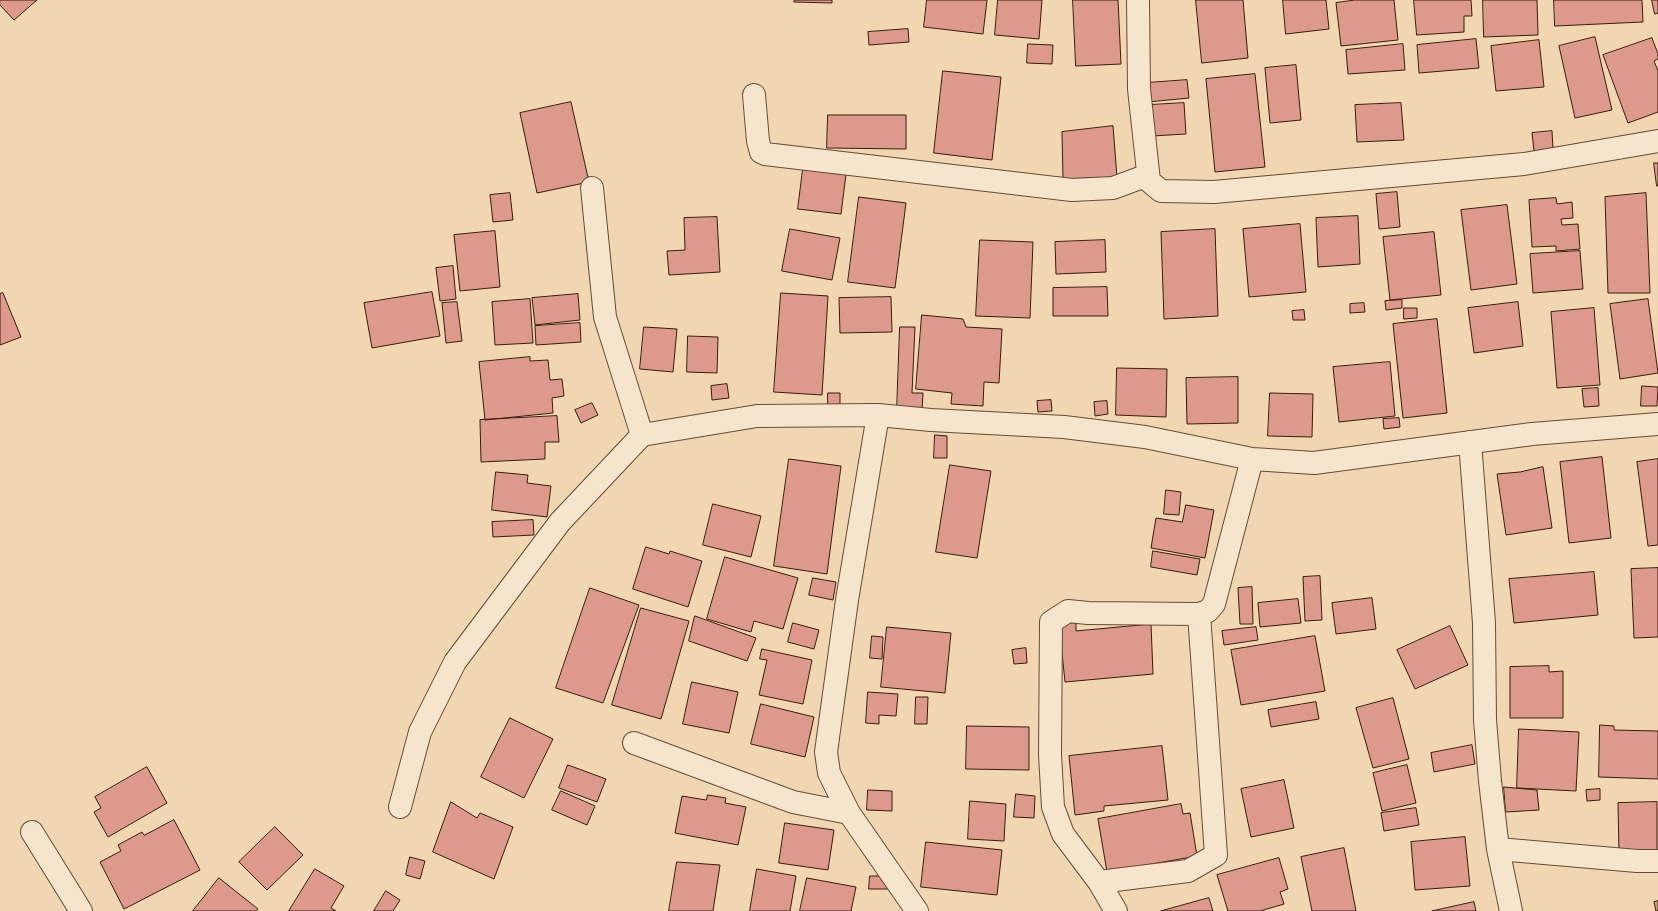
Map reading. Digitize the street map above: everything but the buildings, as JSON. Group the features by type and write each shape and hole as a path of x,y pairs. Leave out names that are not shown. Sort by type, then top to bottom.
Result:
{"street":[{"path":"1138,0 1139,88 1148,175 1149,181 1162,191 1214,192 1524,164 1658,141"},
{"path":"754,95 760,152 765,154 1072,190 1113,188 1148,175"},
{"path":"592,188 605,317 642,435"},
{"path":"878,415 847,600 826,752 829,773 849,813 917,911"},
{"path":"400,808 420,732 455,662 560,522 642,435 757,416 878,415 930,420 1064,427 1145,437 1252,459 1314,463 1532,434 1658,424"},
{"path":"1470,442 1484,623 1485,720 1498,849 1511,911"},
{"path":"1116,911 1099,882 1063,834 1053,807 1050,755 1052,622 1068,611 1088,613 1199,614 1208,611 1214,604 1252,459"},
{"path":"1099,882 1188,871 1216,855 1199,614"},
{"path":"634,743 793,802 849,813"},
{"path":"32,832 81,911"},
{"path":"1498,849 1637,861 1658,861"}]}
